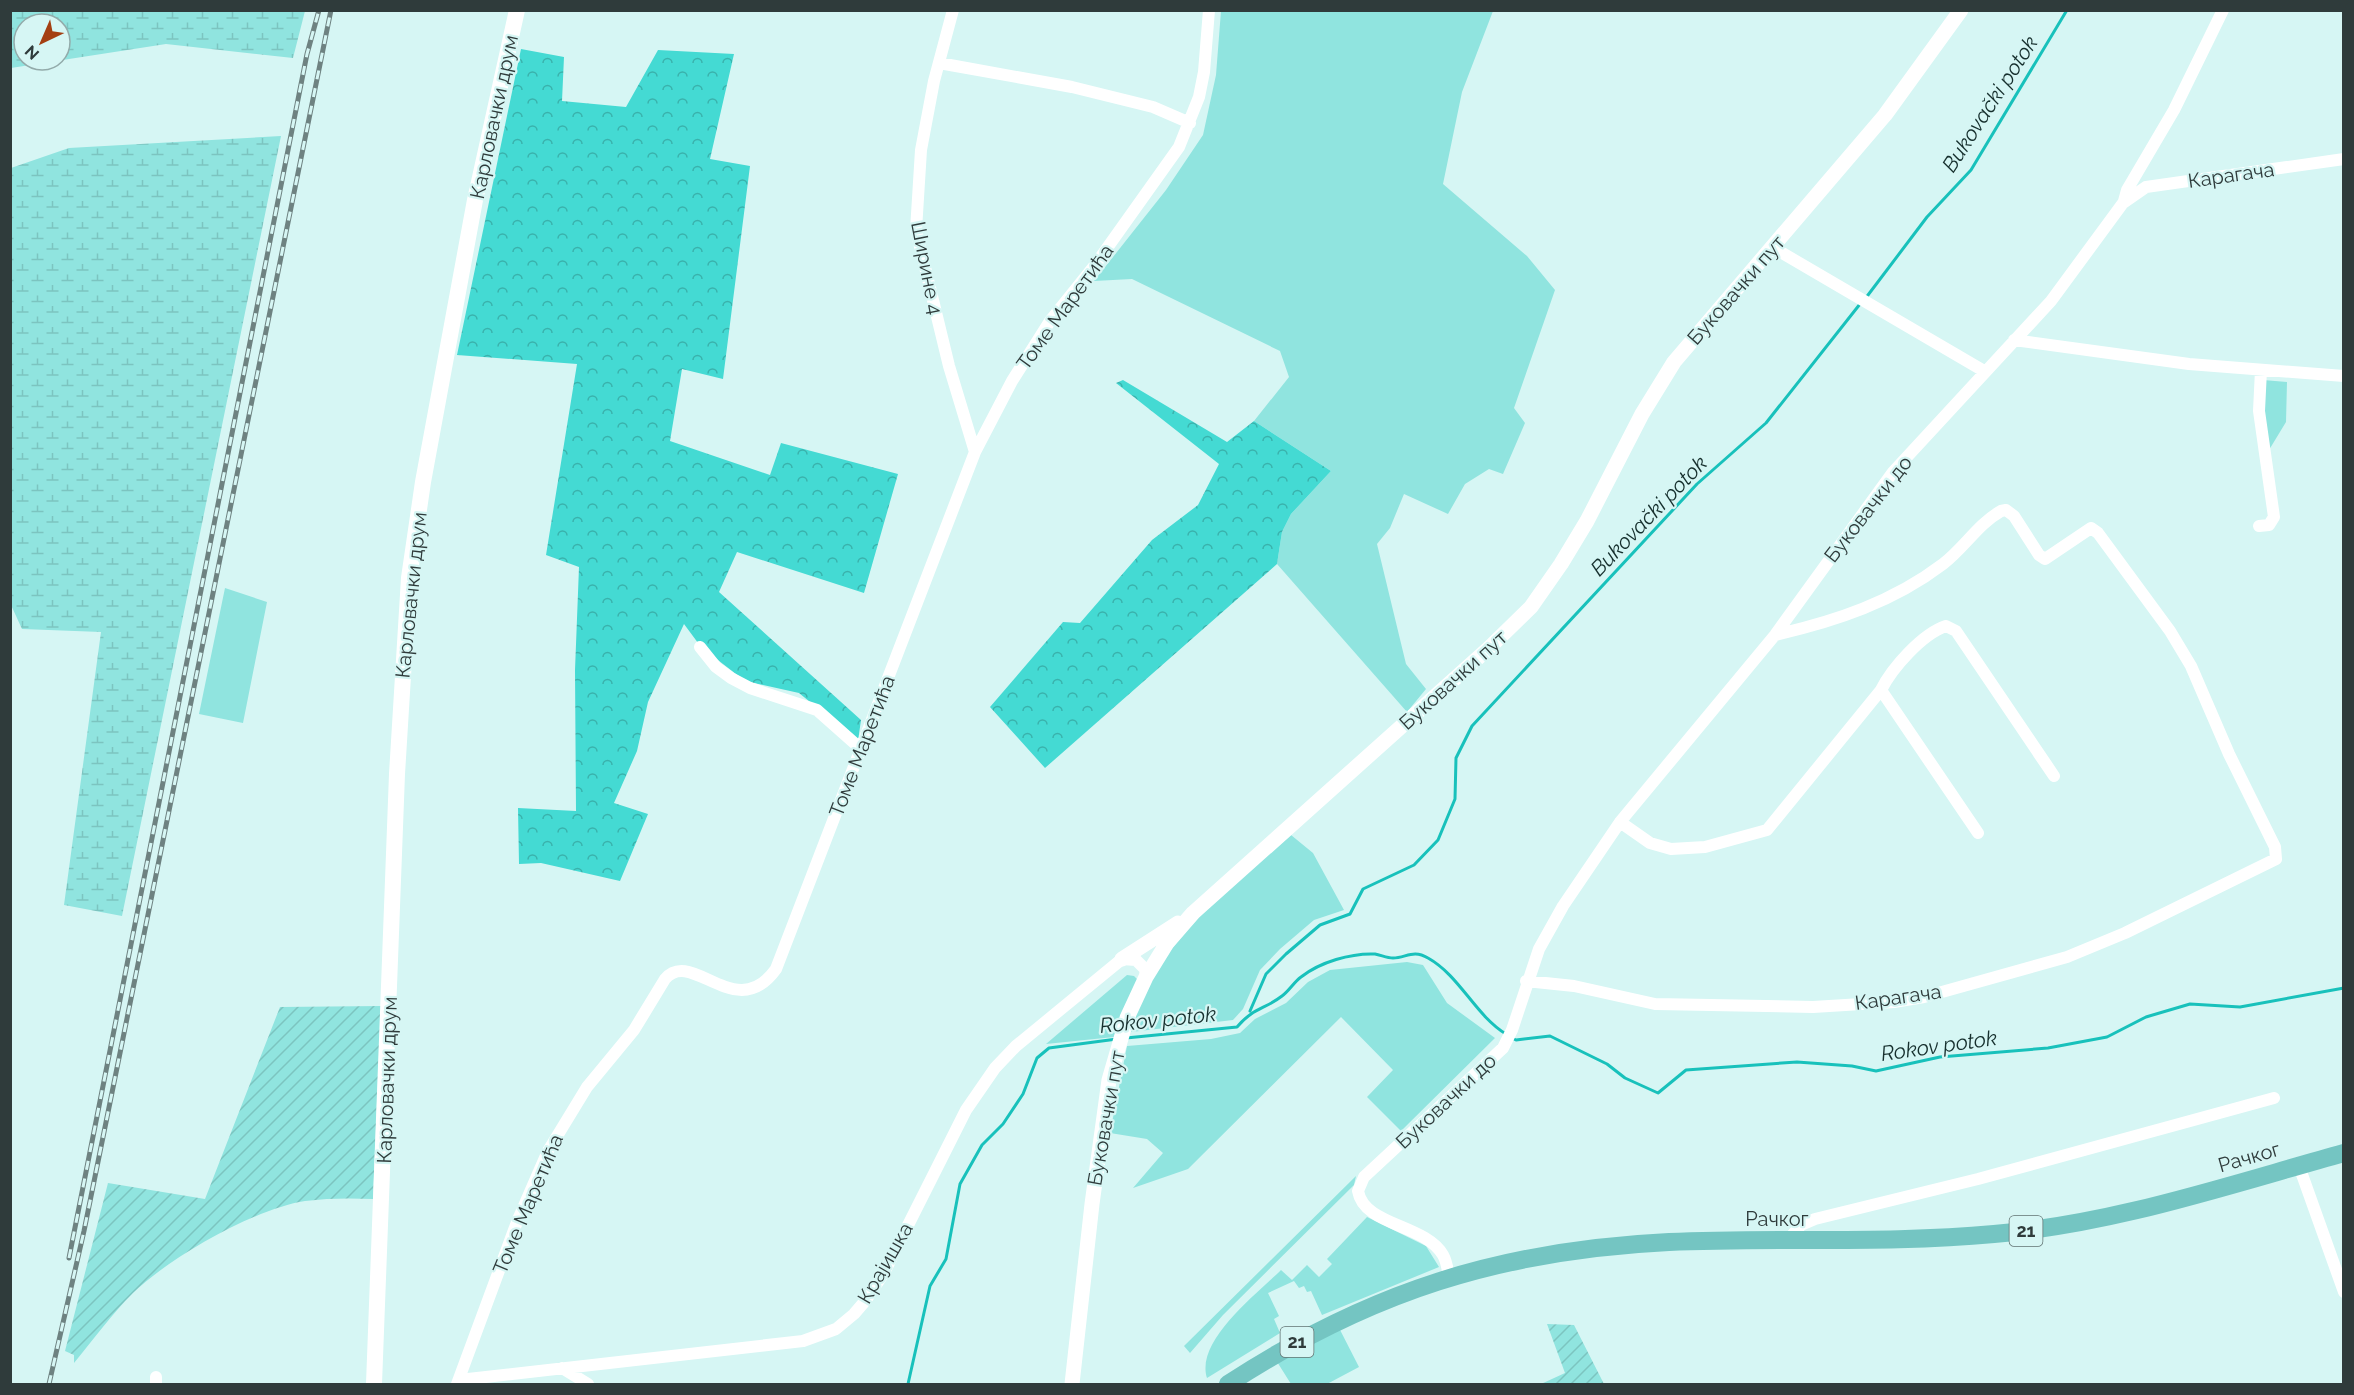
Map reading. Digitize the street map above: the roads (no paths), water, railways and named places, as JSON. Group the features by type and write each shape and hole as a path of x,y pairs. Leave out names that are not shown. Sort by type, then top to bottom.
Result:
{"main road":[{"name":"Карловачки друм","path":"374,1384 397,774 409,578 423,482 475,200 517,10"},
{"name":"Рачког","path":"1228,1384 1341,1318 1385,1299 1449,1278 1528,1258 1601,1248 1672,1242 1899,1240 1992,1234 2078,1224 2190,1197 2343,1153"}],"street":[{"name":"Ширине 4","path":"953,10 939,63 918,172 916,230 946,354 975,452"},
{"name":"Томе Маретића","path":"458,1382 517,1222 559,1131 587,1087 634,1030 671,972 691,972 739,991 758,987 771,975 782,956 975,452 1012,381 1050,321 1095,266 1170,162 1190,123 1204,72 1209,10"},
{"name":"Буковачки пут","path":"1072,1384 1103,1113 1120,1039 1146,977 1167,943 1193,913 1482,655 1531,607 1587,521 1642,414 1667,373 1885,115 1960,10"},
{"path":"2123,202 2127,190 2182,95 2223,10"},
{"path":"939,63 1072,87 1161,109 1190,123"},
{"name":"Карагача","path":"2123,202 2146,187 2343,159"},
{"name":"Буковачки до","path":"1449,1278 1443,1255 1426,1237 1370,1210 1359,1198 1358,1191 1364,1176 1503,1048 1512,1030 1526,981 1539,949 1558,914 1620,822 1775,635 1893,472 2051,301 2123,202"},
{"path":"1772,247 1984,371"},
{"path":"2014,340 2189,364 2343,376"},
{"path":"2259,526 2269,525 2274,517 2259,411 2261,370"},
{"name":"Карагача","path":"1526,981 1574,986 1655,1004 1813,1007 1894,1002 1934,994 2067,957 2125,933 2276,859 2275,847 2229,754 2192,666 2151,604 2098,533 2091,528 2045,559 2039,555 2014,516 2006,510 2001,511 1977,530 1945,562 1893,596 1837,618 1775,635"},
{"path":"1620,822 1650,843 1671,849 1705,847 1767,830 1881,690 1890,671 1938,629 1950,627 1956,631 2054,776"},
{"path":"700,647 716,667 731,678 750,688 817,710 861,748"},
{"path":"1881,690 1978,832"},
{"path":"1122,959 1193,913"},
{"path":"1122,959 1136,960 1145,969 1146,977"},
{"name":"Крајишка","path":"458,1382 803,1341 822,1336 845,1324 866,1300 884,1273 966,1110 988,1077 1016,1046 1122,959"},
{"path":"1787,1241 1801,1225 1815,1219 1978,1179 2274,1098"},
{"path":"2299,1166 2343,1292"},
{"path":"562,1368 588,1384"}],"waterway":[{"name":"Bukovački potok","path":"1865,299 1927,217 1971,170 2067,10"},
{"name":"Bukovački potok","path":"1250,1011 1266,974 1286,954 1320,925 1350,914 1363,889 1414,865 1438,840 1455,799 1456,758 1472,726 1697,484 1766,423 1860,304"},
{"name":"Rokov potok","path":"1126,1038 1237,1027 1254,1012 1276,1001 1298,979 1317,967 1336,960 1366,954 1388,958 1423,955 1449,975 1485,1017 1506,1034"},
{"name":"Rokov potok","path":"1512,1038 1516,1040 1550,1036 1607,1064 1625,1078 1658,1093 1686,1070 1797,1062 1852,1066 1876,1071 1940,1057 2048,1048 2107,1037 2146,1017 2190,1004 2240,1007 2344,988"},
{"name":"Rokov potok","path":"908,1384 930,1286 946,1259 960,1184 982,1145 1003,1124 1023,1094 1037,1058 1049,1048 1117,1039"}],"railway":[{"path":"69,1258 307,54 319,10"},
{"path":"49,1384 84,1231 331,10"}]}
